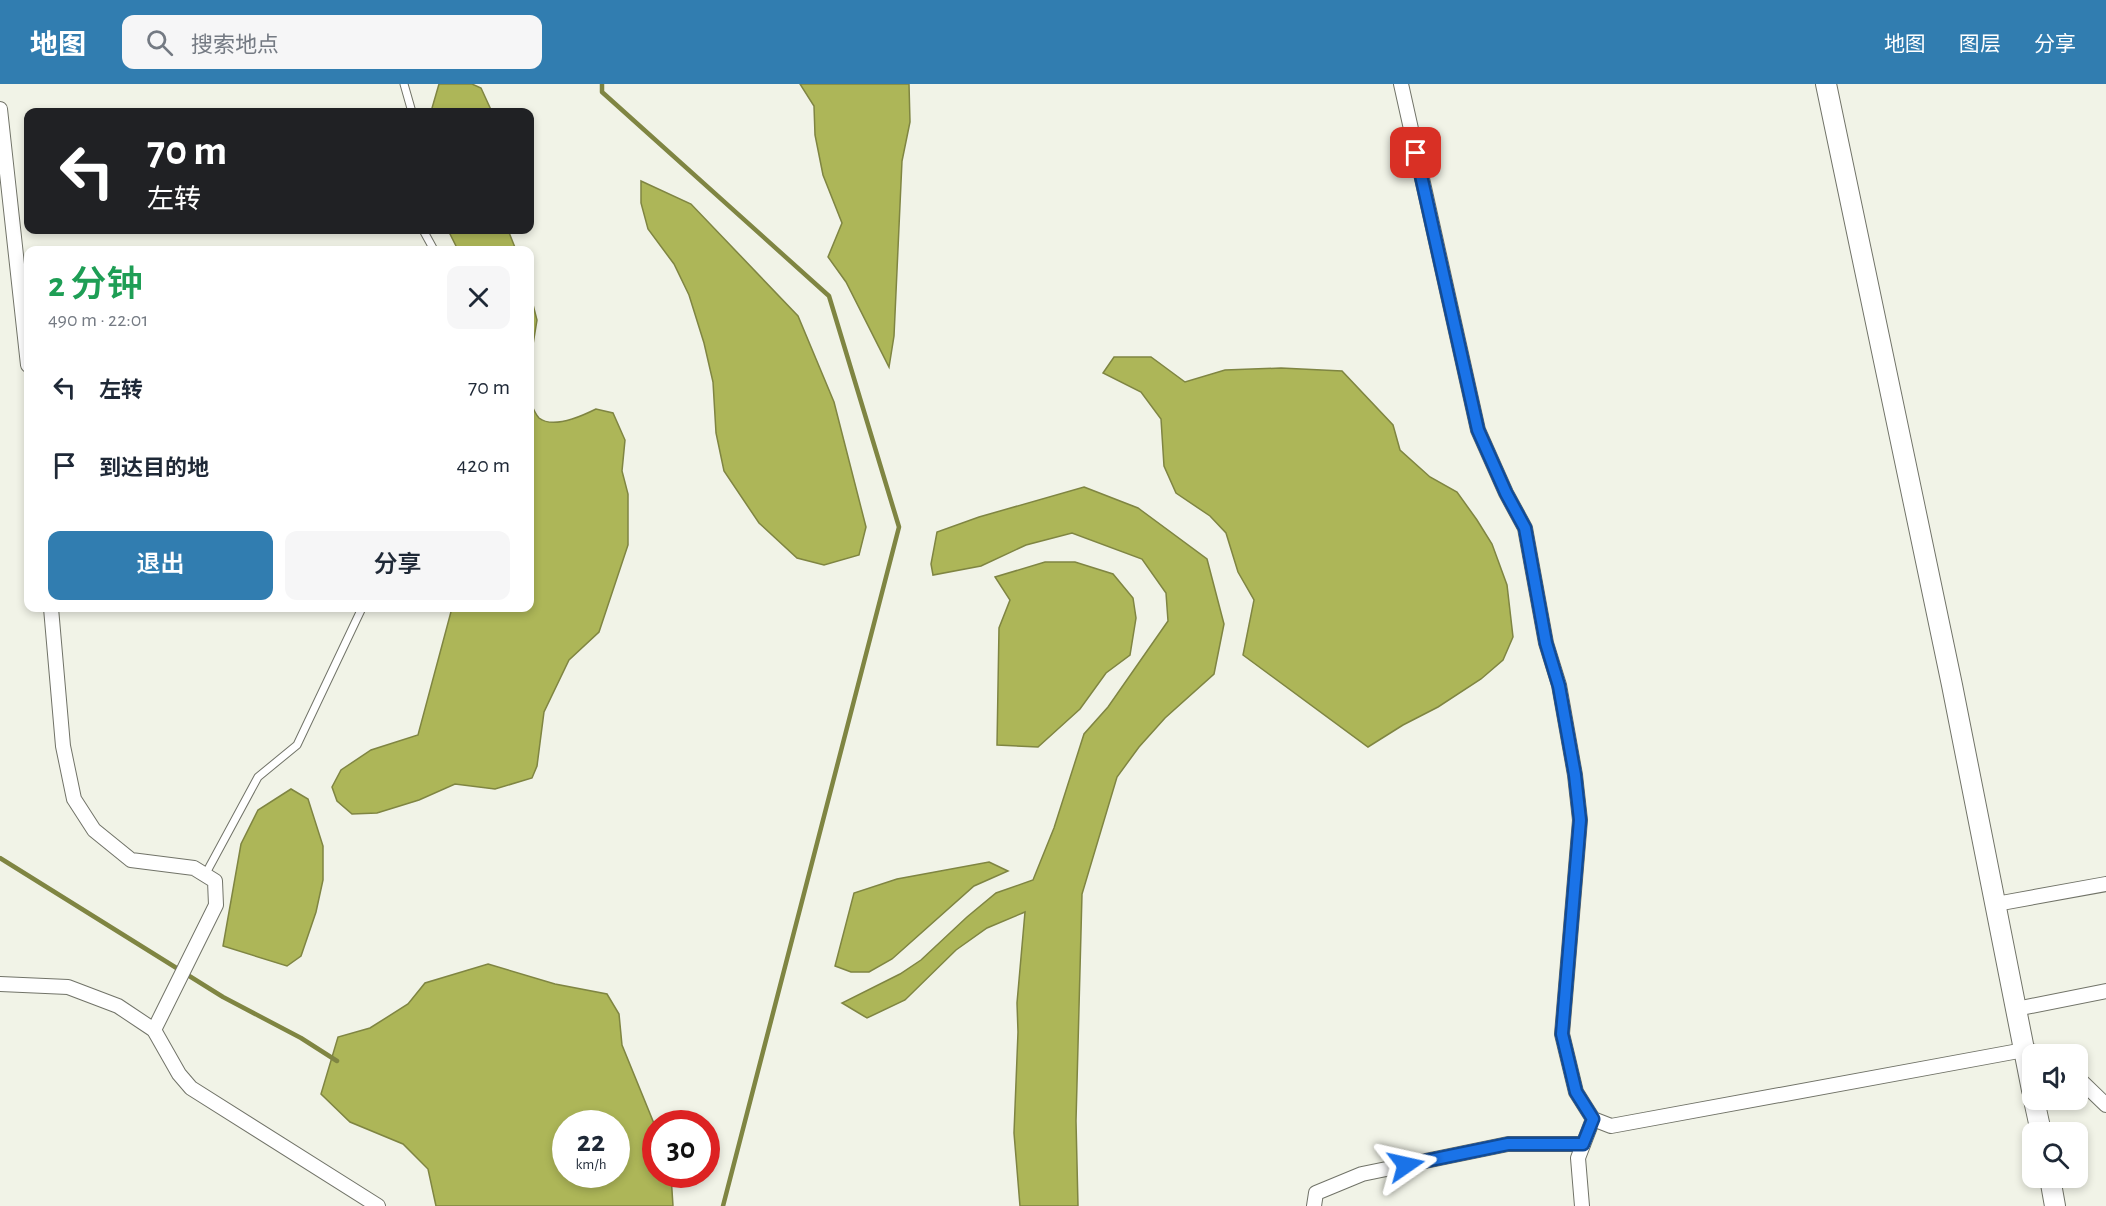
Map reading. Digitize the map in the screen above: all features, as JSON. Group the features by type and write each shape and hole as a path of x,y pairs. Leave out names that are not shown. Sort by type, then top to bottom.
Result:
{"street":[{"path":"1401,84 1478,430 1506,493 1525,528 1546,643 1559,686 1575,775 1580,820 1562,1034 1576,1092 1593,1119 1611,1126 2022,1050"},
{"path":"1826,84 1952,685 2023,1044"},
{"path":"0,109 24,328"},
{"path":"51,612 63,746 74,799 94,830 131,860 194,868 214,881 216,905 154,1030"},
{"path":"1996,904 2106,884"},
{"path":"0,984 69,987 118,1006 154,1030 179,1074 191,1088 378,1206"},
{"path":"2016,1009 2106,991"},
{"path":"2088,1088 2106,1105"},
{"path":"1582,1206 1578,1158 1593,1119"},
{"path":"1314,1206 1316,1193 1362,1174 1508,1144 1583,1144"},
{"path":"2052,1188 2055,1206"}],"lane":[{"path":"405,85 411,108"},
{"path":"206,875 258,777 297,745 360,612"}],"shaded area":[{"path":"439,84 472,84 481,88 490,108 432,108"},
{"path":"800,84 909,84 910,122 902,161 894,336 889,367 846,282 828,257 842,223 823,175 815,135 814,106"},
{"path":"641,181 691,204 798,316 834,402 866,527 859,555 824,565 797,558 759,523 724,471 716,433 713,382 704,343 689,295 674,264 648,229 641,203"},
{"path":"450,234 510,234 514,246 456,246"},
{"path":"534,308 537,320 534,338"},
{"path":"1114,357 1151,357 1185,382 1225,370 1281,368 1342,371 1393,425 1400,450 1430,477 1457,492 1492,544 1507,585 1513,637 1503,660 1481,679 1438,707 1368,747 1243,655 1254,600 1238,572 1226,533 1210,516 1176,493 1164,466 1161,419 1141,392 1103,373"},
{"path":"596,409 613,413 625,440 622,471 628,494 628,545 599,632 569,660 544,712 537,766 532,778 495,789 455,784 419,800 377,813 352,814 337,801 332,787 341,770 371,750 418,735 451,612 534,612 534,410 539,418 552,422 568,420"},
{"path":"1084,487 1138,508 1207,559 1224,624 1214,674 1165,718 1139,747 1117,777 1082,894 1076,1121 1078,1206 1020,1206 1014,1133 1017,1003 1025,912 987,928 956,950 905,1000 867,1018 842,1003 900,974 921,960 996,893 1033,880 1054,828 1084,734 1108,707 1168,621 1166,593 1142,559 1072,533 1026,545 981,566 933,575 931,564 937,532 979,517"},
{"path":"1045,562 1075,562 1113,574 1133,598 1136,618 1130,655 1106,673 1080,709 1038,747 997,745 999,628 1010,600 995,577"},
{"path":"291,789 308,799 323,846 323,880 316,912 301,956 287,966 223,946 241,844 258,810"},
{"path":"989,862 1008,871 974,886 892,959 869,972 851,972 835,966 854,893 897,879"},
{"path":"488,964 555,984 607,994 619,1014 622,1045 648,1110 642,1110 642,1188 672,1188 673,1206 436,1206 428,1169 403,1144 350,1122 321,1094 338,1037 370,1028 408,1004 425,983"}],"waterway":[{"path":"602,84 602,92 829,296 899,527 723,1206"},
{"path":"0,858 223,997 301,1038 337,1061"}],"route":[{"path":"1406,1165 1508,1144 1583,1144 1593,1119 1576,1092 1562,1034 1580,820 1575,775 1559,686 1546,643 1525,528 1506,493 1478,430 1416,153"}]}
